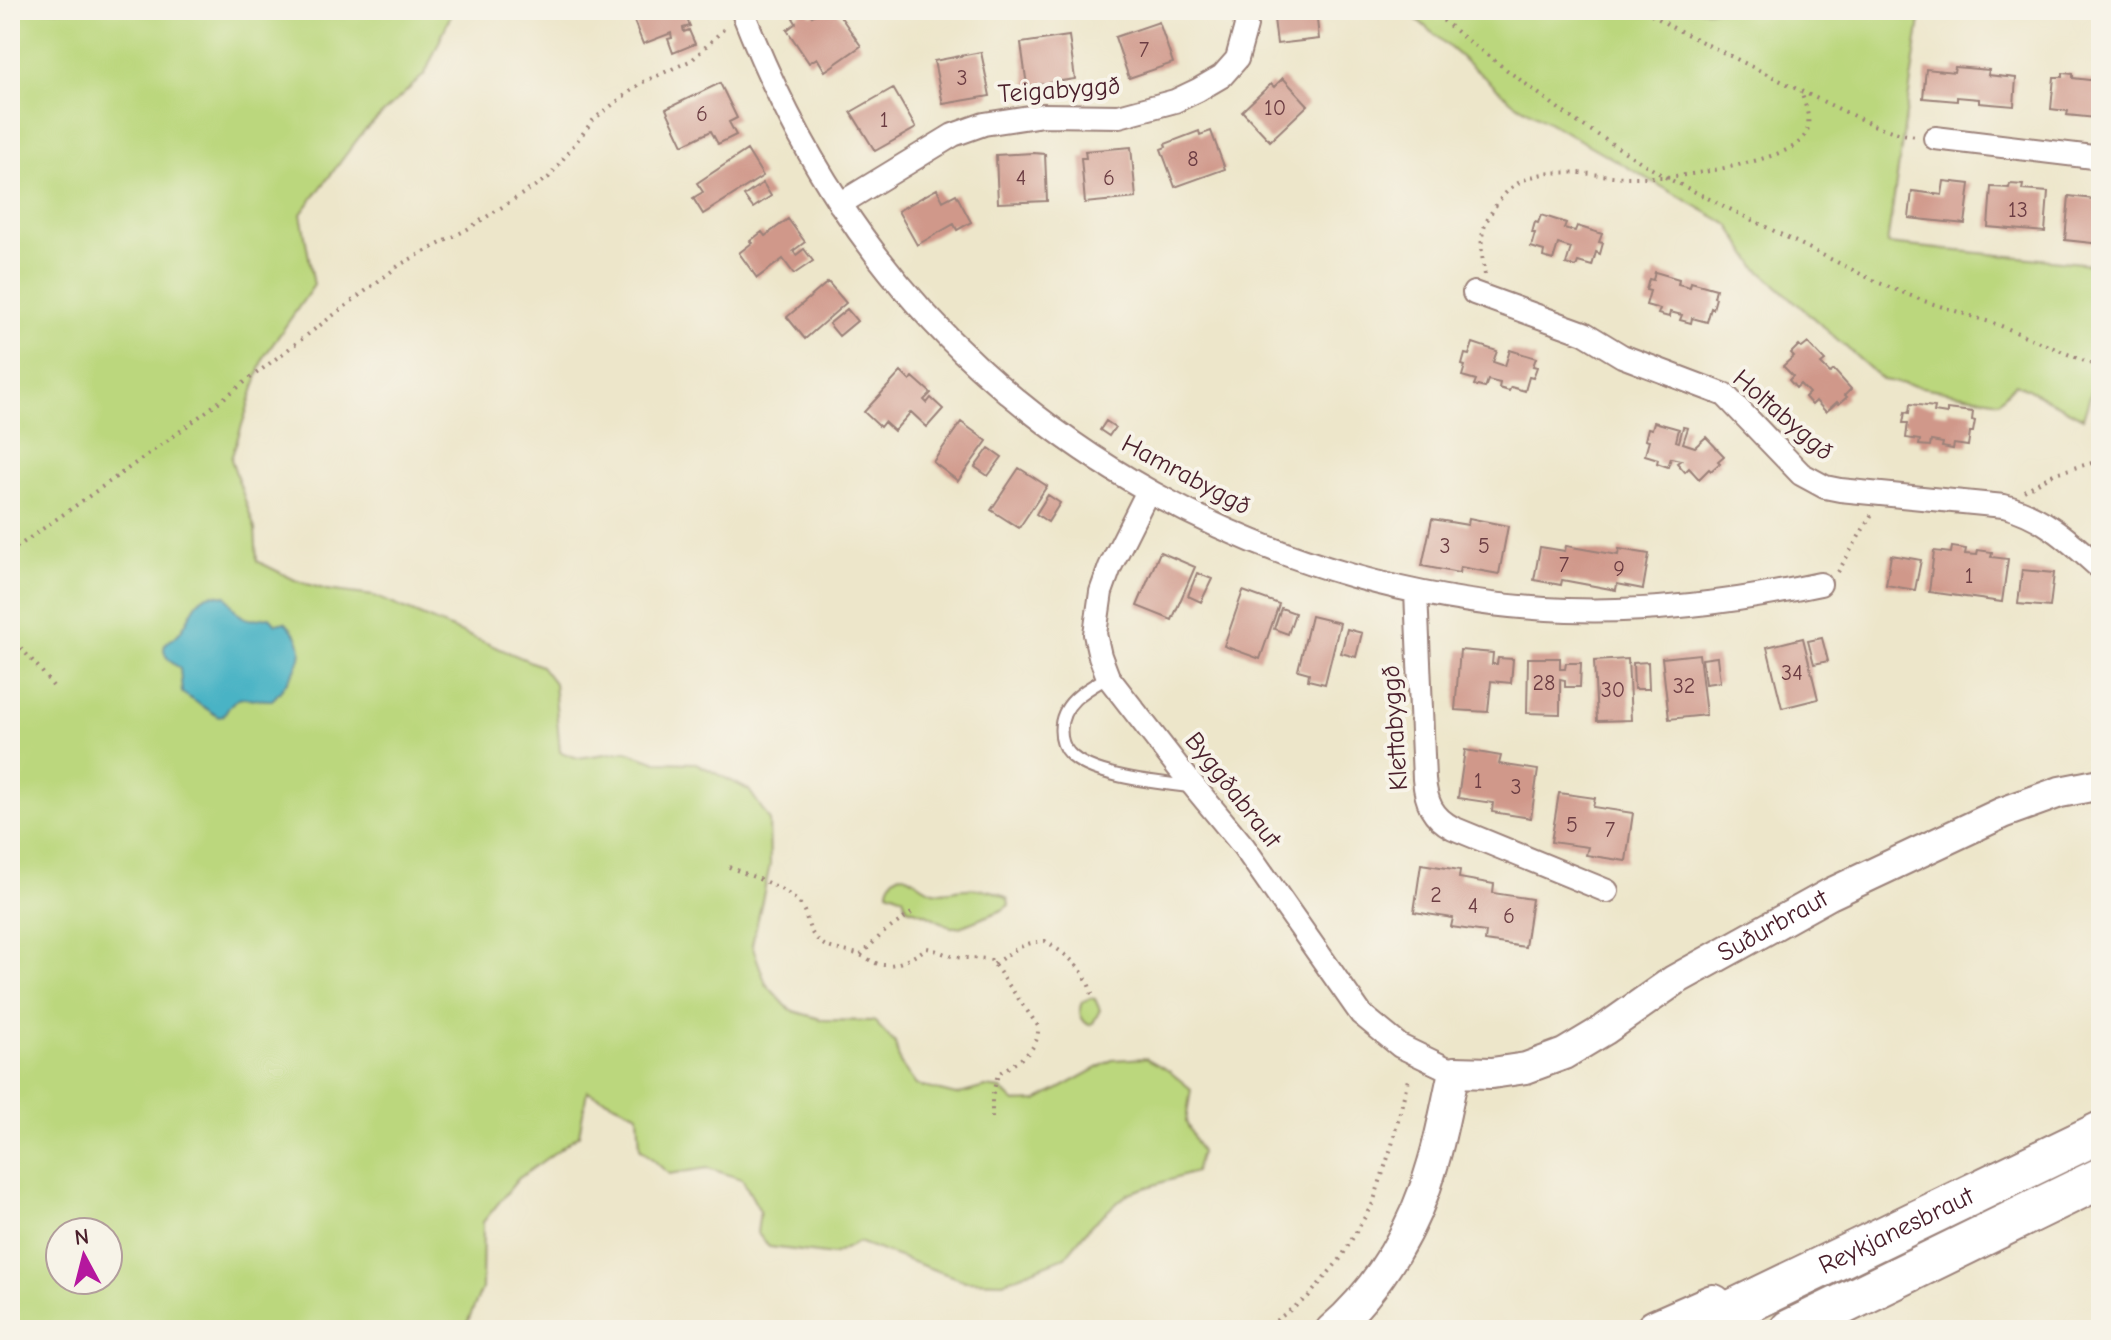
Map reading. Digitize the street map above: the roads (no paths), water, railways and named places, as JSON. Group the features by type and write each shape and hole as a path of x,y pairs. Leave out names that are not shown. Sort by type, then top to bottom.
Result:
{"highway":[{"name":"Reykjanesbraut","path":"1691,1330 2101,1132"},
{"name":"Reykjanesbraut","path":"1790,1330 2101,1178"},
{"path":"1826,1330 1854,1316 1970,1242"},
{"path":"1656,1330 1855,1250"}],"street":[{"name":"Teigabyggð","path":"840,204 953,135 984,124 1043,115 1119,116 1175,101 1198,90 1222,76 1237,59 1246,26 1244,10"},
{"name":"Hamrabyggð","path":"743,11 785,111 840,204 904,288 939,328 1017,400 1059,433 1148,491 1234,534 1278,551 1369,581 1466,601 1567,610 1618,610 1720,603 1820,584"},
{"path":"1935,138 2101,158"},
{"name":"Holtabyggð","path":"1474,293 1584,333 1622,356 1725,395 1792,465 1812,481 1840,490 2020,510 2049,524 2101,569"},
{"name":"Byggðabraut","path":"1148,491 1101,592 1095,634 1108,677 1281,898 1361,1014 1400,1046 1454,1072"},
{"name":"Klettabyggð","path":"1416,592 1425,795 1432,811 1453,828 1607,891"},
{"name":"Suðurbraut","path":"1454,1072 1515,1070 1564,1054 1675,980 1830,894 2002,813 2060,792 2101,784"},
{"path":"1331,1330 1367,1292 1406,1234 1433,1164 1454,1072"}],"lane":[{"path":"1108,677 1068,706 1061,727 1065,749 1071,756 1093,767 1126,778 1196,787"}],"water":[{"path":"205,596 226,596 246,618 270,617 276,624 285,622 297,636 301,650 294,671 272,700 239,699 219,717 182,693 180,668 164,652 166,643 181,631 195,606"}]}
